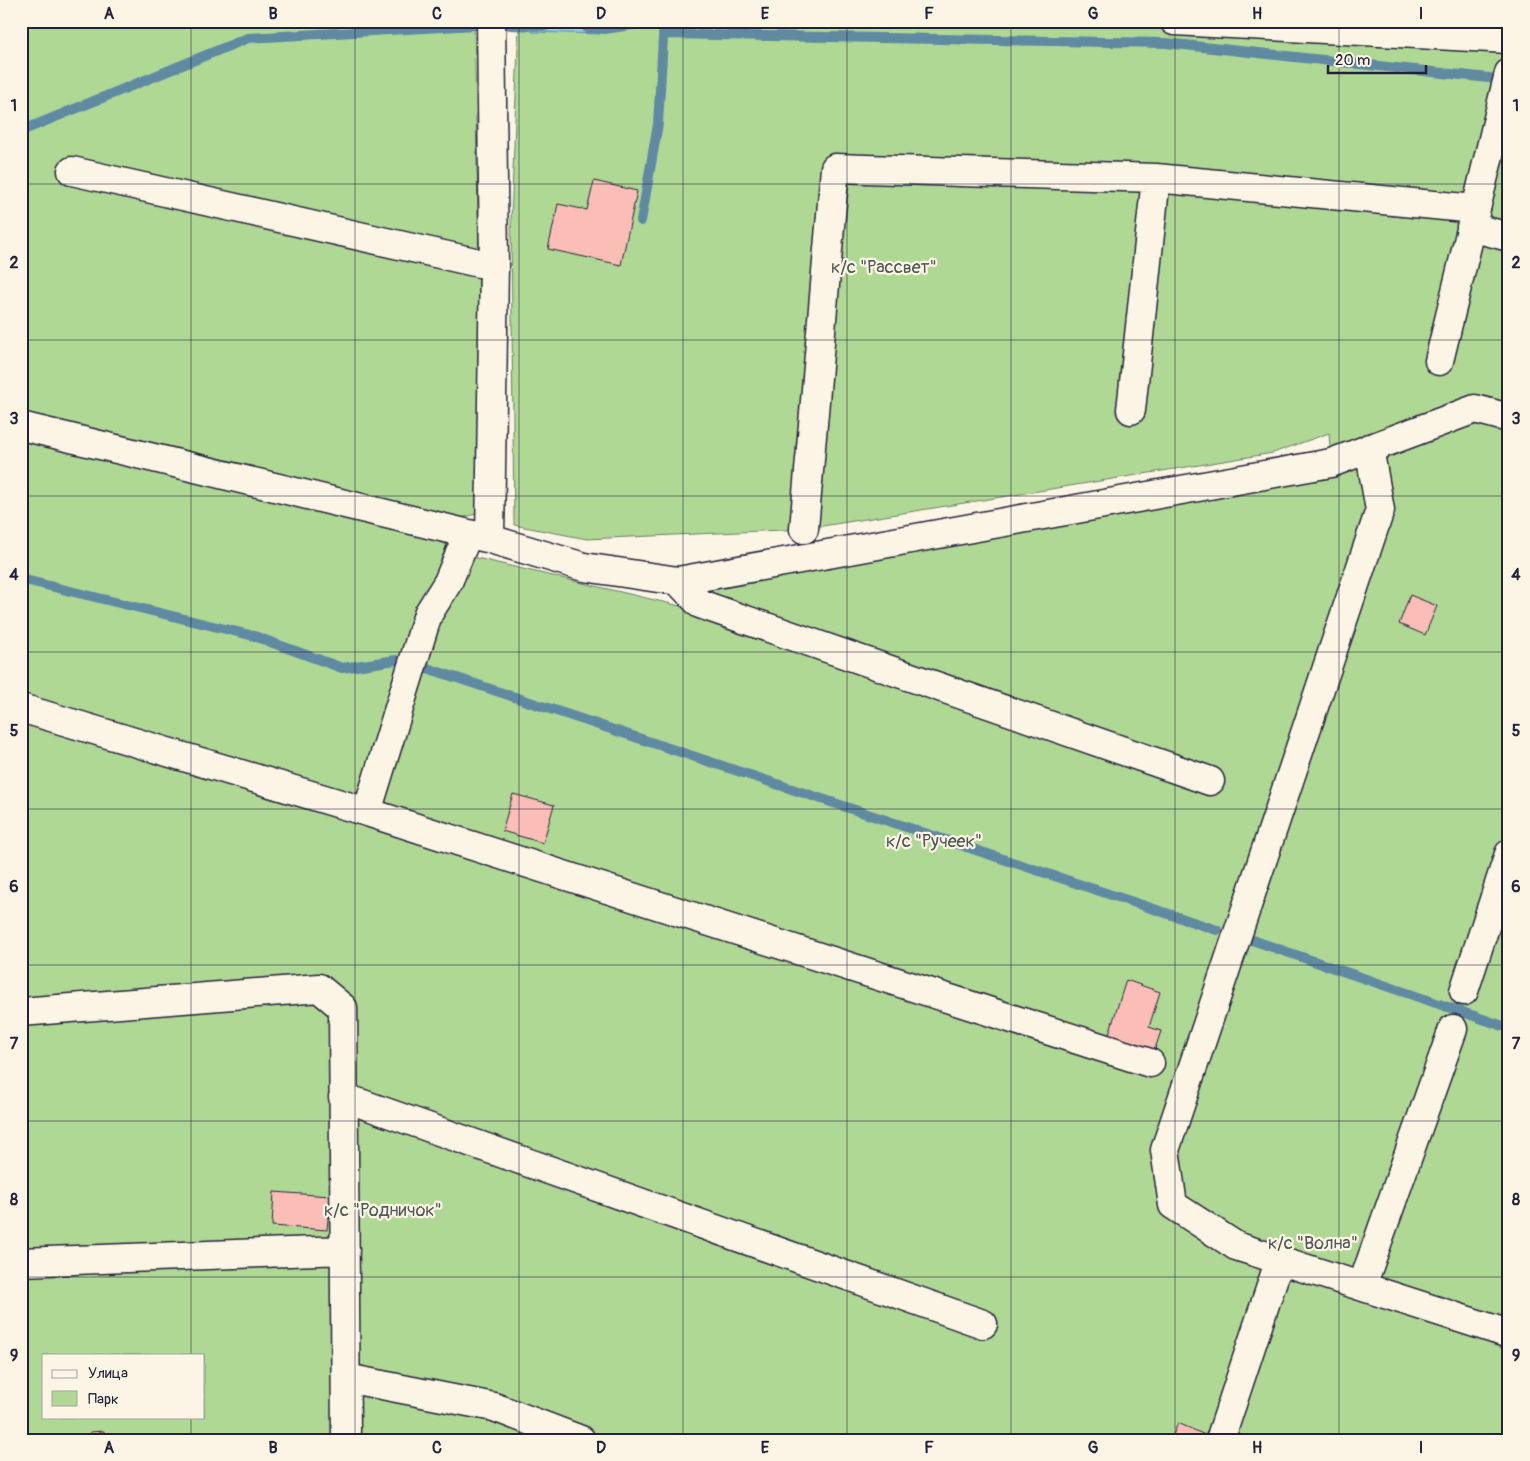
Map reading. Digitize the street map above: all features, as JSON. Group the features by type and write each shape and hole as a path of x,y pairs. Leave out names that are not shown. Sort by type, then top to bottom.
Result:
{"lane":[{"path":"367,812 428,614 479,537 494,263 491,21"},
{"path":"1174,21 1509,39"},
{"path":"1439,361 1509,72"},
{"path":"804,529 835,168 1156,178 1473,218 1509,237"},
{"path":"72,171 479,263 494,263"},
{"path":"1131,410 1156,178"},
{"path":"21,426 479,537 584,567 678,581 1331,463 1475,409 1509,418"},
{"path":"1370,448 1380,510 1165,1150 1172,1206 1236,1246 1509,1334"},
{"path":"678,581 700,604 1210,781"},
{"path":"21,708 367,812 1150,1063"},
{"path":"1464,991 1509,854"},
{"path":"21,1012 319,988 343,1008 346,1440"},
{"path":"1362,1286 1453,1029"},
{"path":"343,1097 983,1324"},
{"path":"21,1262 345,1250"},
{"path":"1220,1440 1280,1259"},
{"path":"346,1378 494,1407 581,1440"}],"green space":[{"path":"21,21 474,21 479,263 477,514 452,520 438,579 472,557 697,610 705,589 1332,477 1329,433 1273,453 804,529 587,539 514,525 511,219 519,21 1509,21 1509,1440 21,1440"}],"water":[{"path":"534,21 598,21 600,34 532,32"}],"building":[{"path":"594,181 637,191 621,265 548,249 558,204 587,210"},
{"path":"1410,595 1437,606 1425,635 1399,624"},
{"path":"513,794 554,805 543,843 502,831"},
{"path":"1126,980 1160,992 1149,1027 1161,1031 1153,1055 1107,1040"},
{"path":"274,1192 330,1196 327,1230 272,1226"},
{"path":"1178,1423 1205,1435 1203,1440 1171,1440"},
{"path":"104,1431 105,1440 90,1440 90,1432"}],"waterway":[{"path":"587,28 605,29 658,21"},
{"path":"641,221 658,124 664,21"},
{"path":"21,131 248,38 477,25"},
{"path":"510,25 546,26"},
{"path":"664,34 1166,43 1498,79"},
{"path":"21,579 254,636 342,668 396,660"},
{"path":"427,668 1217,930"},
{"path":"1252,940 1509,1028"}],"park label":[{"name":"к/с \"Рассвет\"","path":"884,267"},
{"name":"к/с \"Ручеек\"","path":"934,841"},
{"name":"к/с \"Родничок\"","path":"383,1210"},
{"name":"к/с \"Волна\"","path":"1313,1243"}]}
